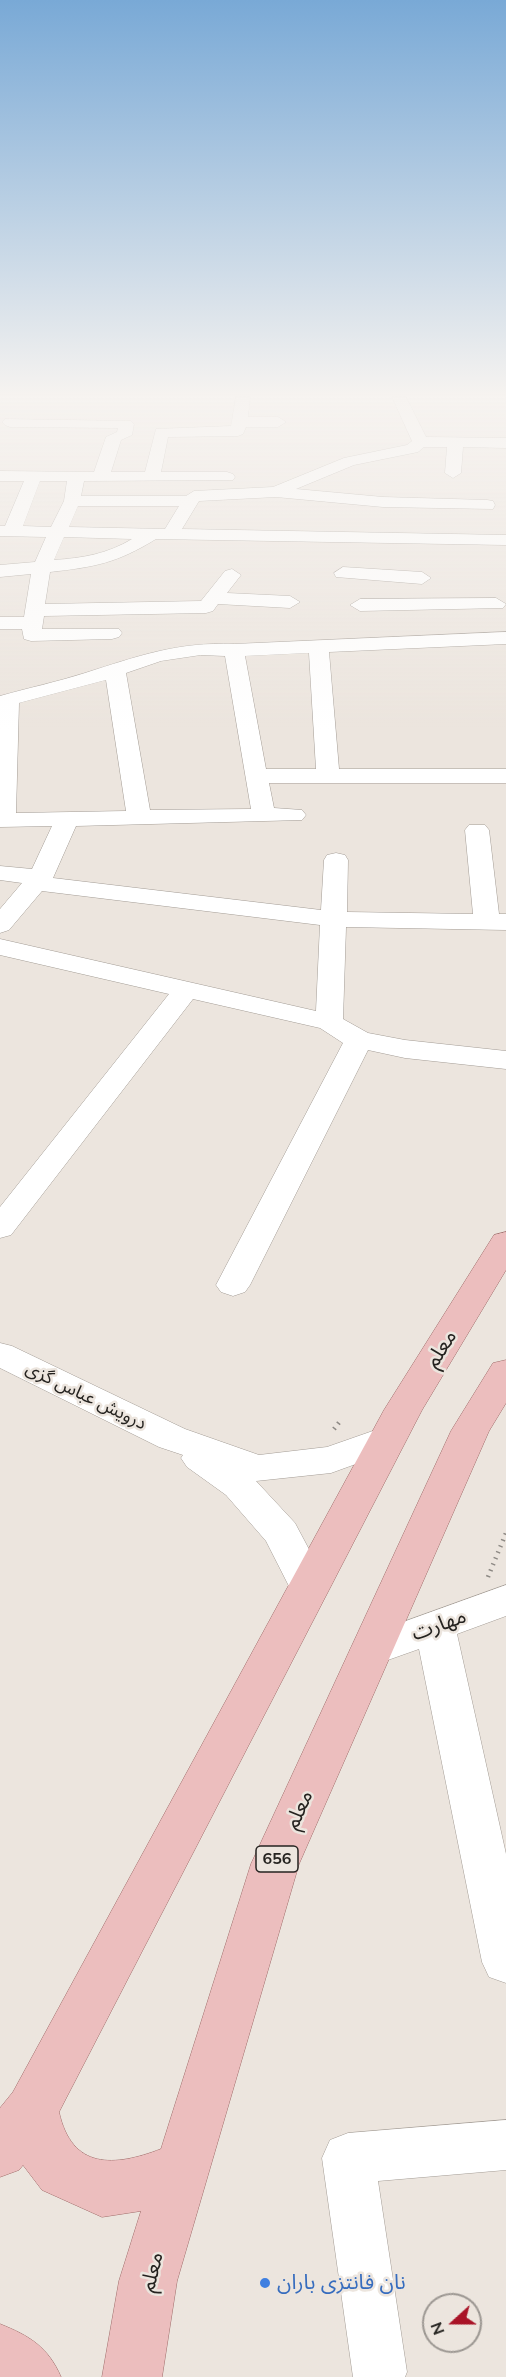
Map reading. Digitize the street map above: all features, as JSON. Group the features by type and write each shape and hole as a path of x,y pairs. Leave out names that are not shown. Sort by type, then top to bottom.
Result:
{"main road":[{"name":"معلم","path":"0,2151 32,2110 387,1439 506,1242"},
{"name":"معلم","path":"132,2377 148,2281 274,1864 470,1431 506,1372"},
{"path":"32,2110 39,2143 61,2171 102,2190 136,2186 180,2169"},
{"path":"0,2353 31,2377"}],"street":[{"path":"18,508 6,531 379,539 506,547"},
{"path":"69,508 41,568 31,635 112,633"},
{"path":"0,571 84,563 119,554 162,533 185,508"},
{"path":"343,573 431,559 463,543 506,527"},
{"path":"379,539 431,559"},
{"path":"463,543 506,540"},
{"path":"463,543 506,558"},
{"path":"119,554 138,562"},
{"path":"405,624 431,559"},
{"path":"0,623 34,616 206,607 232,575"},
{"path":"214,598 290,602"},
{"path":"294,814 2,820 4,701 157,656 201,650 319,646 496,604"},
{"path":"360,605 405,624 506,638"},
{"path":"319,646 327,775"},
{"path":"234,650 263,813"},
{"path":"115,670 139,817"},
{"path":"257,776 506,776"},
{"path":"217,814 218,838"},
{"path":"0,925 38,881 67,819"},
{"path":"0,873 38,881 333,919 496,922 477,830"},
{"path":"329,1022 336,860"},
{"path":"0,947 329,1022 359,1040 405,1049 506,1060"},
{"path":"0,1228 186,990"},
{"path":"234,1286 359,1040"},
{"name":"درویش عباس گزی","path":"0,1354 172,1438"},
{"path":"172,1438 257,1468 331,1460 387,1439"},
{"path":"172,1438 239,1486 280,1533 309,1587"},
{"path":"472,1613 506,1962"},
{"name":"مهارت","path":"371,1650 472,1613"},
{"path":"379,2372 348,2158 506,2145"}],"path":[{"path":"472,1613 506,1533"}],"place":[{"name":"نان فانتزی باران","path":"265,2283"}]}
